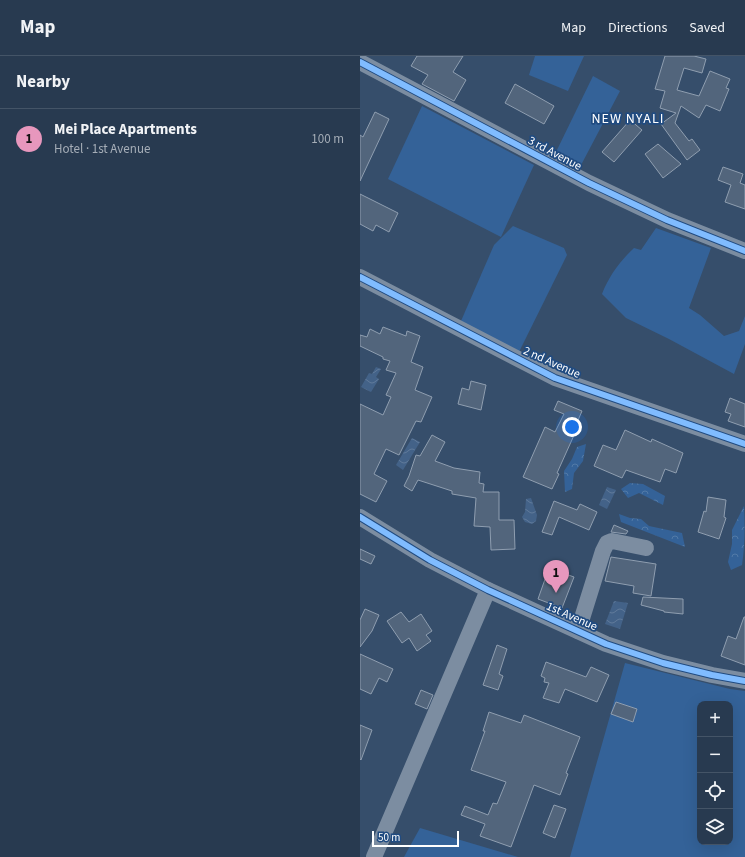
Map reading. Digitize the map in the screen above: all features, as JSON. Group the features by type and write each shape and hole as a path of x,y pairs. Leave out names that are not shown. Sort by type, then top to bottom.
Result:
{"street":[{"name":"3 rd Avenue","path":"360,62 589,183 667,220 745,251"},
{"name":"2 nd Avenue","path":"360,277 555,378 745,444"},
{"name":"1st Avenue","path":"360,517 430,560 488,590 606,644 663,663 712,675 745,681"},
{"path":"578,631 603,551 607,543 612,541 646,548"},
{"path":"374,857 488,590"}],"green space":[{"path":"535,56 584,56 568,91 529,75"},
{"path":"593,76 620,91 580,167 556,152"},
{"path":"422,106 534,165 501,237 388,179"},
{"path":"513,226 564,248 567,255 518,354 461,321 494,245"},
{"path":"656,228 711,248 689,308 700,315 724,336 739,331 745,316 745,344 734,374 626,318 602,294 608,281 624,258 634,248 641,250"},
{"path":"586,444 583,461 574,473 572,489 565,492 564,471 572,459 577,447"},
{"path":"630,483 643,484 665,496 663,505 639,493 628,498 621,489"},
{"path":"744,506 744,550 742,565 731,570 728,562 732,544 732,530"},
{"path":"619,514 630,518 641,519 649,526 682,533 685,547 621,522"},
{"path":"625,663 730,689 745,691 745,857 570,857"},
{"path":"420,828 518,857 404,857"}],"water":[{"path":"376,367 381,369 376,377 379,379 371,392 361,387 369,373 372,374"},
{"path":"412,438 420,442 403,470 396,465"},
{"path":"607,487 616,490 607,509 599,505"},
{"path":"531,498 537,515 536,521 532,524 525,522 522,517 525,512 526,499"},
{"path":"614,601 628,603 620,629 605,624"}],"building":[{"path":"417,56 463,56 453,72 466,80 454,101 422,84 428,75 411,66"},
{"path":"665,56 694,56 706,59 702,73 684,68 677,90 699,96 710,71 730,79 726,88 729,89 720,111 706,105 699,118 681,106 675,123 689,141 692,139 700,150 687,160 661,124 676,113 660,108 665,91 655,89"},
{"path":"515,84 554,106 544,124 505,103"},
{"path":"375,112 389,119 360,181 360,135 363,137"},
{"path":"630,120 642,130 614,162 602,152"},
{"path":"658,144 681,164 663,178 645,154"},
{"path":"723,167 743,174 740,183 745,185 745,209 725,202 731,185 718,180"},
{"path":"360,194 398,213 389,232 376,225 373,231 360,224"},
{"path":"383,327 406,336 407,331 420,336 411,362 423,367 415,390 432,397 421,422 416,421 399,455 386,449 374,474 387,481 376,502 360,494 360,404 383,415 391,397 386,395 396,373 386,370 390,361 383,359 383,357 360,346 360,335 367,337 370,329 380,334"},
{"path":"471,381 486,385 481,410 458,404 462,388 469,390"},
{"path":"730,398 745,404 745,427 728,421 731,414 725,412"},
{"path":"558,401 582,411 573,432 575,433 557,473 559,474 552,489 523,477 545,427 555,432 564,414 554,410"},
{"path":"625,430 651,442 652,439 683,453 676,473 665,469 660,482 626,470 622,478 594,466 603,445 616,450"},
{"path":"432,435 445,442 435,461 454,468 480,472 479,483 484,484 483,492 499,492 499,520 514,520 515,549 491,550 490,527 474,526 476,498 452,494 452,491 418,480 412,491 404,486 416,455 420,456"},
{"path":"708,497 726,500 724,517 726,518 719,539 698,532 704,511 706,512"},
{"path":"554,501 577,510 580,504 597,512 589,530 559,517 552,535 542,532"},
{"path":"614,525 628,531 626,534 611,532"},
{"path":"360,549 375,556 371,564 360,559"},
{"path":"611,557 656,564 651,596 633,593 634,586 605,581"},
{"path":"549,568 574,577 562,608 538,599"},
{"path":"643,597 683,599 683,614 664,612 641,605"},
{"path":"365,609 379,615 372,631 360,647 360,620"},
{"path":"401,612 409,622 421,614 432,631 426,635 431,641 417,651 409,638 402,643 387,621"},
{"path":"744,617 745,665 721,656 728,636 736,639"},
{"path":"497,645 507,649 499,674 503,676 498,690 483,685"},
{"path":"360,654 393,669 387,682 379,678 371,694 360,689"},
{"path":"546,662 586,677 591,667 609,675 597,702 565,689 559,703 543,698 549,683 544,682 545,678 541,676"},
{"path":"421,690 433,695 427,709 415,704"},
{"path":"616,702 637,709 633,722 611,714"},
{"path":"489,712 521,723 524,715 580,737 566,773 568,774 560,795 534,785 511,847 480,836 485,824 461,815 465,806 488,815 493,803 497,804 506,782 471,770 485,731 483,731"},
{"path":"360,725 372,730 361,760 360,759"},
{"path":"554,805 566,809 555,838 543,833"}],"cycle path":[{"path":"360,62 589,183 667,220 745,251"},
{"path":"360,277 555,378 745,444"},
{"path":"360,517 430,560 488,590 606,644 663,663 712,675 745,681"}],"place":[{"name":"Mei Place Apartments","path":"556,593"}],"district":[{"name":"NEW NYALI","path":"628,118"}]}
